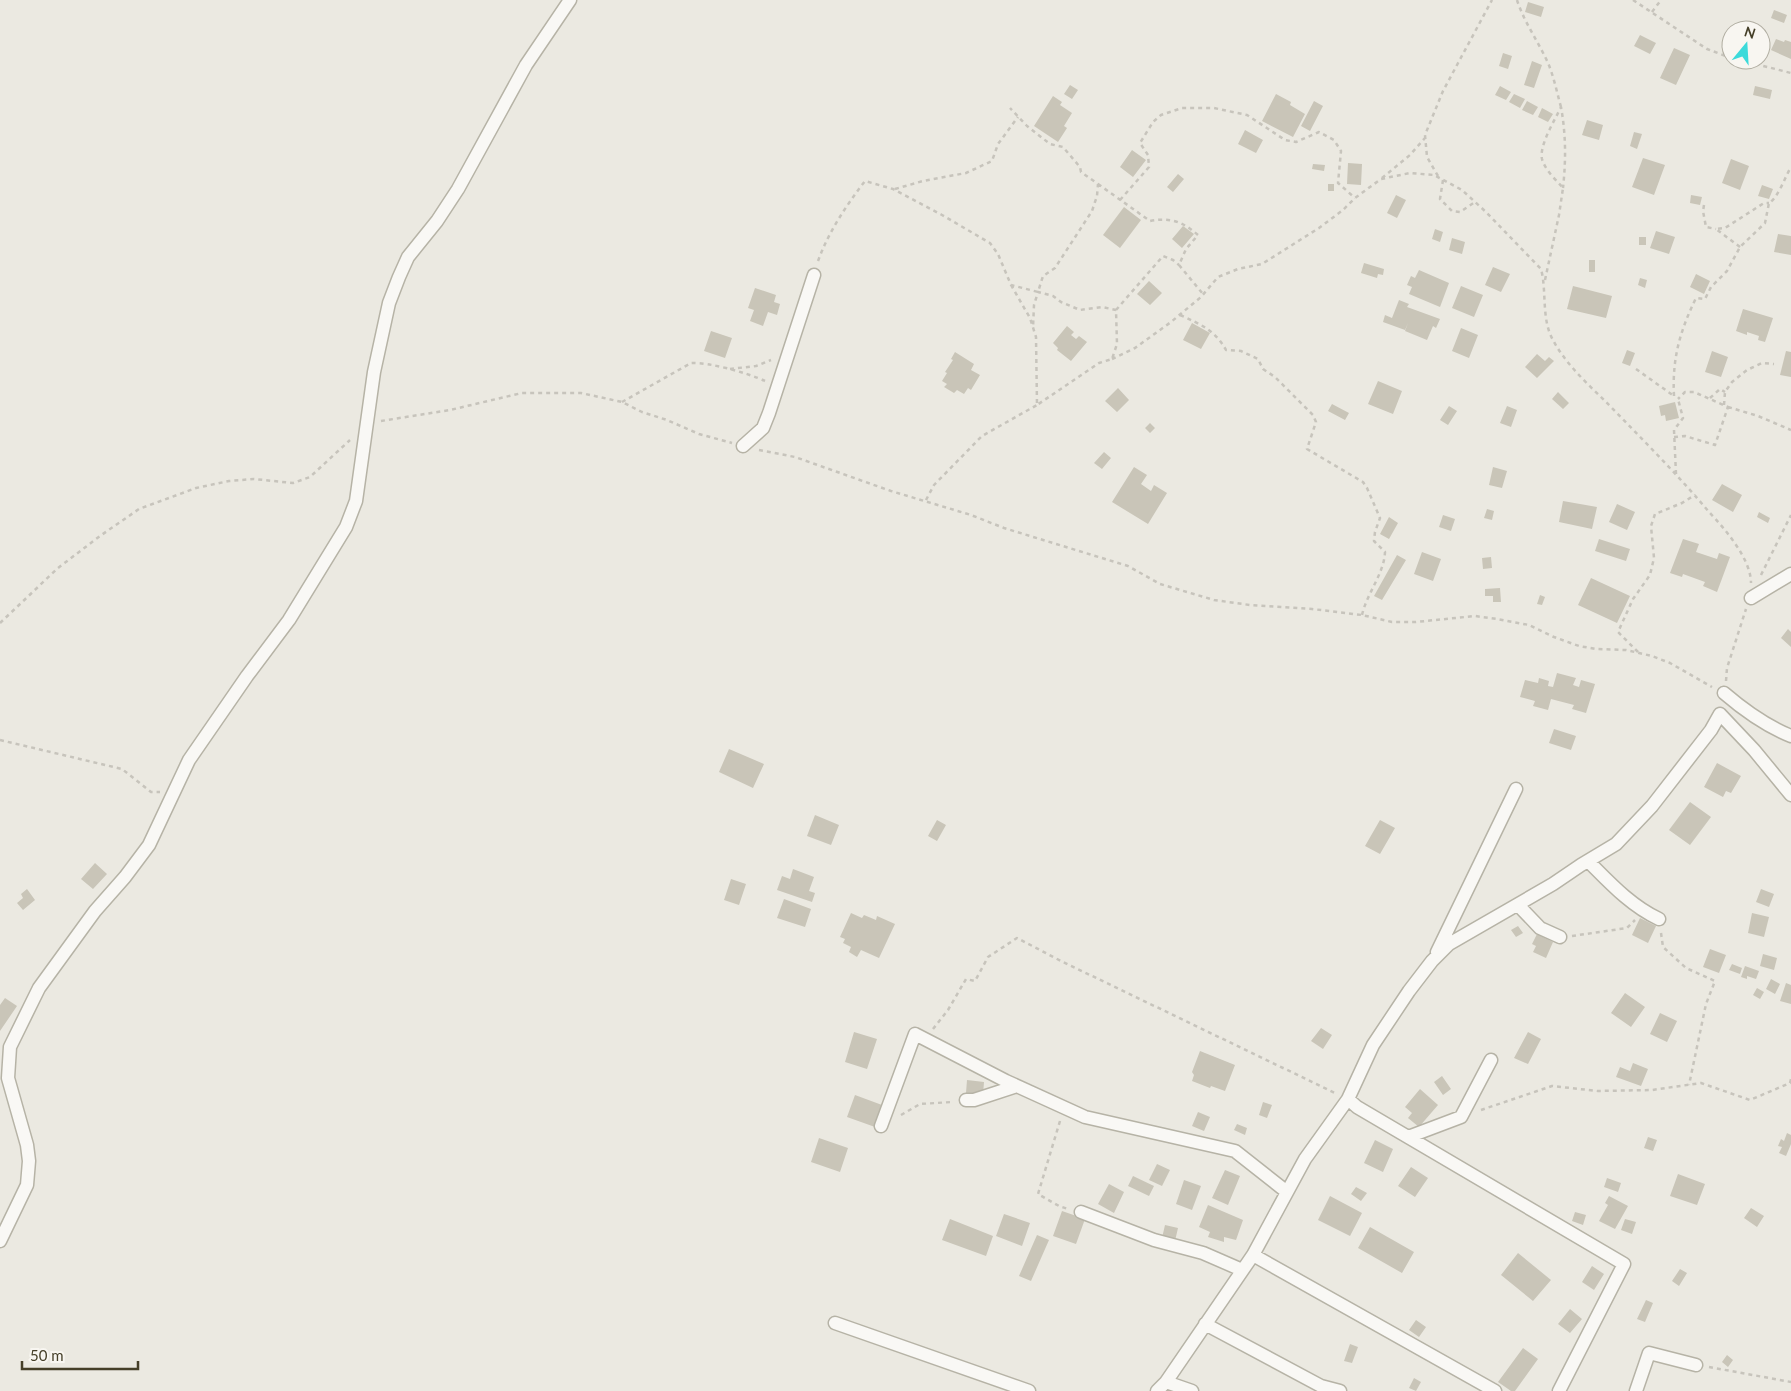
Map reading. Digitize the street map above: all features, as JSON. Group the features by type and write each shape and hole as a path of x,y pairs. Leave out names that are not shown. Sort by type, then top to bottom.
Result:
{"street":[{"path":"0,1241 27,1185 29,1161 8,1078 10,1047 39,988 95,911 125,877 149,844 189,760 247,676 289,620 346,527 356,501 374,372 389,303 405,264 448,205 526,65 570,0"},
{"path":"743,446 762,428 814,275"},
{"path":"1751,598 1791,574"},
{"path":"1724,693 1744,710 1772,728 1791,736"},
{"path":"1157,1391 1166,1382 1253,1255 1305,1159 1348,1099 1373,1045 1409,991 1432,961 1449,944 1518,905 1616,844 1652,806 1711,730 1720,714 1754,750 1791,795"},
{"path":"1432,961 1516,790"},
{"path":"1588,861 1614,887 1644,912 1659,919"},
{"path":"1518,905 1540,928 1560,937"},
{"path":"881,1126 915,1034 1016,1086 1084,1117 1235,1151 1287,1192"},
{"path":"1408,1137 1461,1116 1491,1060"},
{"path":"966,1100 974,1100 1016,1086"},
{"path":"1348,1099 1356,1107 1624,1264 1559,1391"},
{"path":"1081,1212 1154,1240 1203,1253 1242,1270"},
{"path":"1253,1255 1493,1391"},
{"path":"835,1323 1029,1391"},
{"path":"1205,1324 1321,1386 1340,1391"},
{"path":"1636,1391 1649,1352 1696,1365"},
{"path":"1166,1382 1192,1391"}],"path":[{"path":"1438,178 1427,157 1425,138 1431,117 1492,0"},
{"path":"1517,0 1522,17 1530,28 1549,65 1561,108 1565,131 1566,161 1563,188 1559,216 1544,281"},
{"path":"1633,0 1706,49 1721,54"},
{"path":"1652,12 1661,0"},
{"path":"1771,68 1791,73"},
{"path":"1010,108 1027,126 1050,144 1063,147 1080,167 1081,172 1150,221 1160,219 1184,223 1198,235 1186,249 1179,265"},
{"path":"1120,200 1149,167 1148,155 1140,143 1153,122 1161,115 1182,108 1214,108 1247,116 1286,140 1296,142 1318,132 1334,140 1341,151 1338,182 1355,198"},
{"path":"1561,108 1545,141 1542,158 1548,171 1563,188"},
{"path":"893,189 966,173 992,161 998,144 1018,117"},
{"path":"926,501 934,485 982,436 1037,405 1099,363 1135,348 1180,315 1218,277 1238,269 1262,264 1319,228 1410,155 1425,138"},
{"path":"1704,205 1703,211 1706,227 1725,228 1764,203 1775,200 1791,167"},
{"path":"0,623 58,568 100,536 139,510 196,488 229,481 254,479 293,483 310,477 366,424 450,410 522,393 581,393 622,402 642,412 667,420 699,434 795,457 891,491 971,515 1004,528 1128,566 1160,584 1214,600 1250,605 1312,609 1392,622 1416,622 1475,616 1497,619 1529,625 1579,646 1596,649 1626,650 1670,663 1724,693 1727,668 1751,598 1751,575 1742,556 1725,530 1676,474 1573,368 1552,339 1546,316 1544,281 1541,269 1462,190 1434,175 1410,173 1381,179"},
{"path":"814,275 824,245 842,211 865,180 893,189 990,243 998,254 1011,286 1030,318 1033,328 1036,350 1037,405"},
{"path":"1442,180 1440,199 1452,211 1460,212 1475,202"},
{"path":"1033,328 1034,305 1043,276 1055,268 1092,211 1097,196 1098,184"},
{"path":"1674,396 1673,380 1676,353 1683,325 1696,298 1705,299 1711,287 1727,270 1740,248 1765,223 1769,203"},
{"path":"1716,229 1740,248"},
{"path":"1112,359 1117,344 1116,310 1164,256 1179,265 1203,294"},
{"path":"1011,286 1053,296 1061,302 1080,310 1102,307 1116,310"},
{"path":"1180,315 1204,326 1220,338 1226,350 1241,351 1258,359 1263,369 1275,377 1313,415 1316,422 1307,449 1363,482 1367,488 1380,518 1374,541 1384,552 1384,562 1365,603 1362,616"},
{"path":"729,370 756,366 789,353"},
{"path":"622,402 691,363 700,362 762,380 777,388"},
{"path":"1724,405 1725,392 1732,382 1747,370 1762,363 1774,364"},
{"path":"1636,369 1678,398 1683,418 1674,430 1676,474"},
{"path":"1710,398 1720,389 1725,392"},
{"path":"1678,398 1685,392 1694,392 1728,407 1758,416 1791,430"},
{"path":"1674,437 1685,436 1716,445 1728,407"},
{"path":"1639,653 1618,632 1633,599 1650,575 1654,558 1651,526 1655,514 1682,503 1695,495"},
{"path":"1760,577 1791,515"},
{"path":"0,740 122,769 151,792 174,793"},
{"path":"1560,937 1627,928 1644,912"},
{"path":"1659,919 1664,947 1686,968 1714,981 1706,1004 1689,1085"},
{"path":"925,1039 948,1010 966,979 975,981 988,957 1017,938 1348,1099"},
{"path":"1461,1116 1552,1086 1598,1091 1652,1090 1701,1083 1750,1100 1790,1083 1791,1079"},
{"path":"881,1126 920,1104 966,1100"},
{"path":"1064,1108 1038,1194 1058,1206 1081,1212"},
{"path":"1696,1365 1791,1382"}],"building":[{"path":"1528,2 1544,7 1541,17 1525,12"},
{"path":"1774,10 1787,15 1784,23 1771,18"},
{"path":"1640,35 1656,43 1650,54 1634,46"},
{"path":"1776,39 1791,42 1791,59 1771,50"},
{"path":"1674,48 1690,55 1676,85 1660,78"},
{"path":"1503,53 1512,56 1508,69 1499,66"},
{"path":"1532,61 1542,65 1534,88 1524,85"},
{"path":"1070,85 1078,90 1072,99 1064,94"},
{"path":"1500,86 1511,92 1506,100 1495,95"},
{"path":"1755,86 1772,90 1770,99 1753,95"},
{"path":"1276,94 1291,102 1290,105 1305,114 1293,137 1262,121"},
{"path":"1514,94 1525,99 1520,108 1509,102"},
{"path":"1053,96 1062,102 1060,105 1072,113 1064,126 1067,128 1058,142 1034,126"},
{"path":"1314,101 1323,106 1310,131 1301,126"},
{"path":"1527,101 1538,107 1533,115 1522,110"},
{"path":"1542,108 1553,114 1548,122 1538,117"},
{"path":"1587,120 1603,125 1599,140 1582,135"},
{"path":"1245,130 1263,140 1256,153 1238,144"},
{"path":"1634,132 1642,134 1637,149 1630,146"},
{"path":"1132,150 1146,160 1133,177 1120,167"},
{"path":"1643,158 1665,165 1654,195 1632,187"},
{"path":"1731,159 1749,166 1740,190 1722,183"},
{"path":"1348,163 1362,164 1361,185 1347,184"},
{"path":"1313,164 1325,165 1324,171 1312,169"},
{"path":"1178,174 1184,179 1173,192 1167,187"},
{"path":"1328,184 1334,184 1334,191 1328,191"},
{"path":"1762,185 1773,189 1769,199 1758,196"},
{"path":"1396,195 1406,200 1397,218 1387,213"},
{"path":"1691,195 1702,197 1700,205 1690,203"},
{"path":"1124,207 1141,220 1120,248 1103,235"},
{"path":"1183,226 1194,234 1182,248 1172,239"},
{"path":"1435,229 1443,232 1440,242 1432,239"},
{"path":"1656,231 1675,237 1669,254 1650,248"},
{"path":"1778,234 1791,236 1791,255 1774,252"},
{"path":"1639,237 1646,237 1646,245 1639,245"},
{"path":"1452,238 1465,242 1462,254 1449,250"},
{"path":"1589,260 1595,260 1595,272 1589,272"},
{"path":"1364,263 1384,269 1383,275 1378,274 1377,278 1361,273"},
{"path":"1493,267 1510,274 1501,292 1485,285"},
{"path":"1419,270 1449,283 1440,307 1409,294 1412,287 1407,285 1411,276 1415,278"},
{"path":"1696,274 1710,281 1704,294 1690,287"},
{"path":"1640,278 1647,280 1645,288 1638,285"},
{"path":"1149,281 1162,293 1150,305 1137,294"},
{"path":"1461,286 1483,295 1474,317 1452,308"},
{"path":"1573,286 1612,296 1606,318 1567,309"},
{"path":"755,288 776,295 774,302 780,304 777,315 768,312 763,326 750,321 754,310 748,308"},
{"path":"1399,300 1409,304 1407,307 1440,319 1436,328 1433,326 1427,340 1405,331 1408,323 1405,330 1383,322 1385,315 1392,318"},
{"path":"1743,309 1773,318 1765,342 1758,340 1759,336 1747,332 1747,335 1736,331"},
{"path":"1192,323 1210,333 1201,349 1183,340"},
{"path":"1067,326 1074,332 1071,335 1076,339 1079,336 1087,342 1071,361 1057,350 1058,348 1053,343"},
{"path":"1461,328 1478,335 1469,358 1452,351"},
{"path":"711,331 732,338 725,358 704,351"},
{"path":"1627,350 1635,353 1630,366 1622,363"},
{"path":"1712,351 1728,357 1721,377 1705,372"},
{"path":"1786,351 1791,352 1791,377 1780,375"},
{"path":"955,352 974,364 971,370 980,375 971,390 968,388 964,394 957,390 954,393 944,387 947,384 942,381"},
{"path":"1537,354 1545,361 1549,357 1554,361 1537,378 1525,367"},
{"path":"1378,381 1402,391 1393,414 1368,404"},
{"path":"1118,388 1129,400 1117,412 1105,401"},
{"path":"1558,392 1569,403 1563,409 1552,399"},
{"path":"1675,402 1679,418 1666,421 1665,415 1661,416 1659,406"},
{"path":"1332,404 1349,413 1345,420 1328,411"},
{"path":"1449,406 1457,411 1448,425 1440,420"},
{"path":"1507,406 1517,410 1511,427 1500,423"},
{"path":"1150,423 1155,428 1150,433 1145,428"},
{"path":"1104,452 1111,458 1102,469 1094,463"},
{"path":"1134,467 1147,475 1141,484 1151,491 1154,485 1167,493 1148,524 1112,502"},
{"path":"1493,467 1507,471 1502,488 1489,485"},
{"path":"1722,484 1742,495 1733,512 1712,500"},
{"path":"1563,501 1597,507 1592,529 1559,522"},
{"path":"1617,504 1635,512 1627,530 1609,522"},
{"path":"1487,509 1494,511 1492,520 1484,518"},
{"path":"1759,512 1770,518 1768,523 1757,517"},
{"path":"1443,515 1455,519 1451,531 1439,527"},
{"path":"1389,517 1398,523 1389,539 1380,534"},
{"path":"1599,539 1630,549 1626,561 1595,551"},
{"path":"1683,539 1699,544 1696,552 1717,559 1719,553 1730,557 1717,592 1703,586 1705,582 1683,574 1682,577 1670,573"},
{"path":"1422,552 1441,559 1433,581 1414,574"},
{"path":"1397,555 1406,560 1382,600 1374,596"},
{"path":"1491,557 1492,568 1483,569 1482,558"},
{"path":"1591,578 1630,596 1617,623 1578,605"},
{"path":"1500,588 1501,602 1493,602 1493,596 1485,596 1485,589"},
{"path":"1540,595 1545,597 1542,605 1537,604"},
{"path":"1788,629 1791,632 1791,647 1781,638"},
{"path":"1557,673 1576,678 1573,685 1579,687 1581,680 1595,684 1586,713 1572,709 1574,705 1551,699 1548,710 1533,706 1535,701 1520,697 1525,680 1538,683 1539,678 1549,681 1548,686 1553,687"},
{"path":"1554,729 1576,736 1571,750 1549,743"},
{"path":"729,749 764,764 753,788 719,772"},
{"path":"1717,763 1741,776 1731,793 1726,791 1723,797 1704,787"},
{"path":"1690,802 1711,817 1690,845 1669,830"},
{"path":"815,815 839,825 831,845 807,836"},
{"path":"937,820 946,825 937,841 928,836"},
{"path":"1380,820 1395,828 1380,854 1365,846"},
{"path":"95,863 107,874 93,889 81,879"},
{"path":"793,869 814,877 809,891 815,893 812,902 777,890 782,876 790,879"},
{"path":"731,879 746,884 739,905 724,900"},
{"path":"27,889 35,900 23,910 17,903 23,898 21,894"},
{"path":"1761,889 1774,894 1769,907 1756,902"},
{"path":"784,899 811,909 805,927 777,918"},
{"path":"851,913 862,918 864,915 876,920 877,916 895,924 879,958 861,950 857,957 849,952 851,947 843,943 845,939 840,937"},
{"path":"1752,913 1769,917 1764,937 1748,933"},
{"path":"1640,918 1656,926 1648,943 1632,935"},
{"path":"1518,926 1523,933 1516,937 1511,930"},
{"path":"1537,934 1553,942 1546,958 1533,952 1536,946 1532,944"},
{"path":"1710,949 1726,955 1719,973 1703,967"},
{"path":"1763,954 1777,958 1774,970 1760,966"},
{"path":"1732,964 1742,968 1740,974 1729,970"},
{"path":"1745,966 1759,971 1756,979 1747,976 1747,979 1741,977"},
{"path":"1771,979 1780,984 1775,994 1766,989"},
{"path":"1786,983 1791,985 1791,1004 1780,1001"},
{"path":"1757,988 1764,992 1760,999 1753,995"},
{"path":"1625,993 1645,1007 1631,1027 1611,1013"},
{"path":"5,998 17,1006 0,1031 0,1005"},
{"path":"1660,1013 1677,1021 1667,1042 1650,1034"},
{"path":"1321,1028 1332,1035 1323,1049 1311,1041"},
{"path":"854,1032 877,1039 867,1069 845,1062"},
{"path":"1528,1032 1541,1039 1528,1064 1514,1058"},
{"path":"1200,1051 1235,1065 1225,1091 1192,1081 1194,1075 1192,1072"},
{"path":"1633,1063 1648,1069 1641,1086 1616,1077 1620,1067 1630,1071"},
{"path":"1442,1076 1451,1089 1443,1095 1434,1082"},
{"path":"967,1080 984,1082 983,1095 966,1093"},
{"path":"1420,1089 1438,1105 1419,1127 1408,1118 1412,1113 1405,1107"},
{"path":"855,1095 882,1105 875,1127 847,1117"},
{"path":"1263,1102 1272,1105 1267,1118 1259,1115"},
{"path":"1198,1112 1210,1117 1204,1131 1192,1126"},
{"path":"1237,1124 1247,1128 1245,1135 1234,1130"},
{"path":"1787,1133 1791,1135 1791,1144 1786,1156 1779,1153 1782,1147 1778,1146 1781,1139 1784,1141"},
{"path":"1648,1137 1657,1140 1653,1151 1644,1148"},
{"path":"819,1138 848,1148 840,1172 811,1162"},
{"path":"1375,1140 1393,1149 1383,1172 1364,1163"},
{"path":"1157,1164 1170,1170 1162,1186 1149,1180"},
{"path":"1411,1167 1428,1178 1415,1197 1398,1186"},
{"path":"1225,1170 1240,1176 1228,1205 1212,1198"},
{"path":"1678,1174 1705,1184 1697,1205 1670,1196"},
{"path":"1133,1176 1154,1186 1149,1196 1128,1186"},
{"path":"1607,1178 1621,1183 1618,1192 1604,1187"},
{"path":"1184,1180 1201,1186 1192,1210 1176,1204"},
{"path":"1109,1184 1124,1192 1114,1213 1098,1204"},
{"path":"1356,1187 1367,1193 1361,1201 1351,1194"},
{"path":"1330,1196 1362,1213 1350,1236 1318,1220"},
{"path":"1609,1196 1628,1206 1615,1229 1599,1221 1608,1205 1605,1203"},
{"path":"1208,1205 1243,1220 1236,1240 1224,1237 1224,1242 1208,1237 1210,1232 1199,1227"},
{"path":"1751,1208 1764,1216 1757,1227 1744,1218"},
{"path":"1062,1211 1085,1219 1076,1244 1053,1236"},
{"path":"1575,1212 1586,1215 1583,1225 1572,1221"},
{"path":"1004,1214 1030,1223 1022,1246 996,1236"},
{"path":"950,1219 993,1236 986,1256 942,1240"},
{"path":"1625,1219 1636,1222 1632,1234 1621,1230"},
{"path":"1165,1225 1178,1228 1175,1241 1162,1238"},
{"path":"1370,1227 1414,1252 1402,1273 1358,1248"},
{"path":"1037,1235 1049,1240 1031,1281 1019,1276"},
{"path":"1518,1253 1551,1280 1533,1301 1501,1275"},
{"path":"1592,1266 1604,1274 1594,1290 1582,1282"},
{"path":"1680,1269 1687,1273 1679,1286 1672,1281"},
{"path":"1646,1300 1653,1303 1645,1322 1637,1319"},
{"path":"1570,1309 1582,1319 1570,1333 1558,1324"},
{"path":"1416,1320 1426,1327 1419,1337 1409,1330"},
{"path":"1350,1344 1358,1347 1352,1363 1344,1361"},
{"path":"1523,1348 1538,1359 1515,1391 1511,1391 1498,1382"},
{"path":"1727,1355 1733,1360 1728,1367 1722,1362"},
{"path":"1414,1378 1421,1382 1416,1391 1409,1388"}]}
